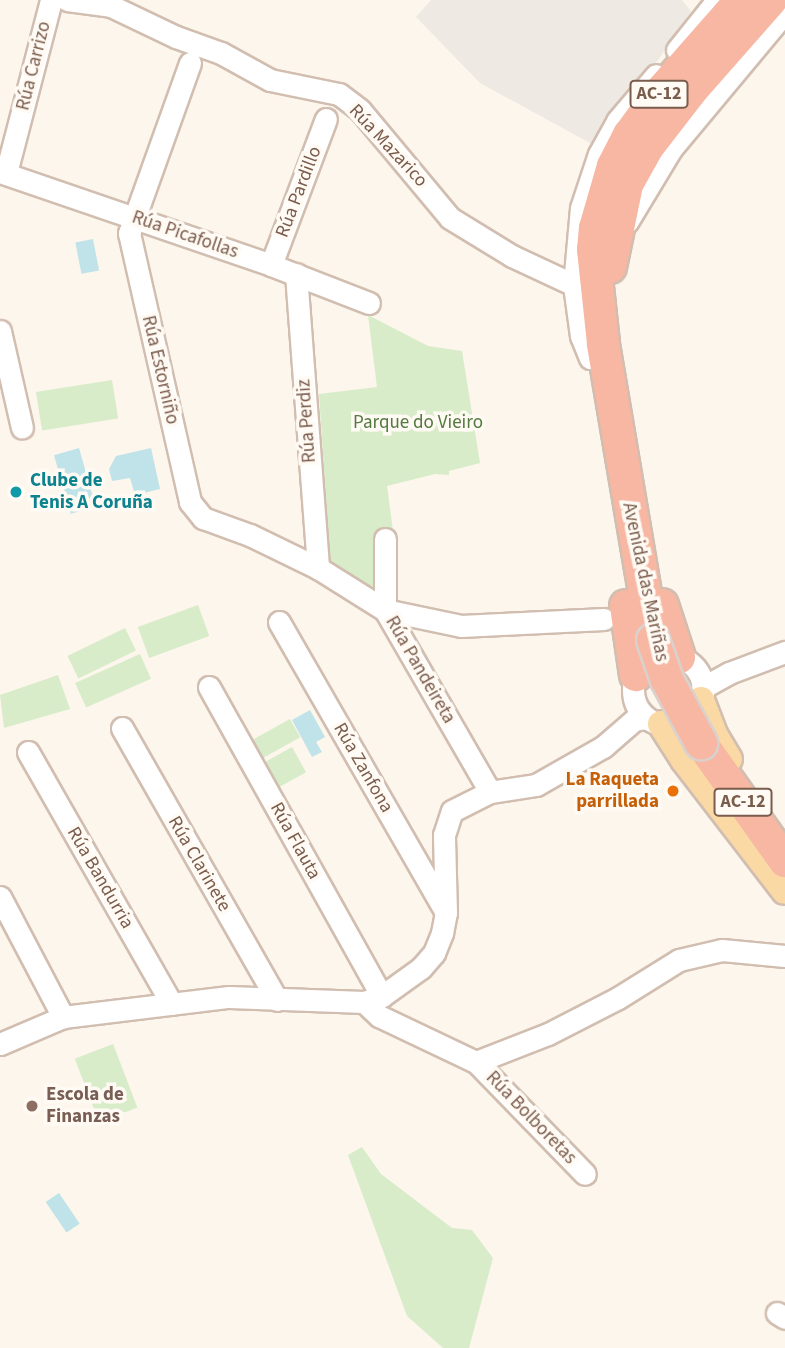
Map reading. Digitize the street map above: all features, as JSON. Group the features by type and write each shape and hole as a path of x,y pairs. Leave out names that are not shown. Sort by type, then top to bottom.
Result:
{"highway":[{"name":"Avenida das Mariñas","path":"741,0 662,91 629,135 612,166 599,203 593,250 599,311 626,493 676,654 667,680 701,743 785,861"},
{"name":"Avenida das Mariñas","path":"599,311 603,257 614,217 627,185 648,147 771,0"},
{"path":"627,185 613,245 610,284 622,374 658,588 676,654"},
{"path":"599,203 585,257 585,304 635,687"}],"main road":[{"path":"702,694 723,751 785,838"},
{"path":"654,721 785,891"}],"street":[{"name":"Rúa Carrizo","path":"3,172 51,0"},
{"name":"Rúa Mazarico","path":"67,0 111,6 176,37 221,52 270,80 339,94 360,110 450,218 512,256 574,285"},
{"path":"590,358 581,336 574,285 575,253 581,208 599,154 617,121 717,0"},
{"path":"613,245 671,149 785,12"},
{"name":"Rúa Estorniño","path":"190,63 130,233 190,502 203,518 250,535 318,568"},
{"name":"Rúa Pardillo","path":"271,264 326,119"},
{"name":"Rúa Picafollas","path":"3,172 271,264 369,303"},
{"name":"Rúa Perdiz","path":"296,274 318,568"},
{"path":"0,331 22,428"},
{"name":"Rúa Pandeireta","path":"385,539 385,610 490,792"},
{"path":"318,568 385,610 461,626 604,619"},
{"name":"Rúa Zanfona","path":"279,622 446,913"},
{"path":"0,1044 63,1017 229,997 276,1000 373,999 407,981 434,953 446,913 444,835 452,811 490,792 536,785 578,764 634,720 681,722 696,709 702,694 729,673 785,652"},
{"path":"619,731 635,687 650,660 676,654 729,673"},
{"path":"676,654 702,694"},
{"name":"Rúa Flauta","path":"209,687 373,999"},
{"path":"635,687 654,721"},
{"name":"Rúa Clarinete","path":"122,728 276,1000"},
{"name":"Rúa Bandurria","path":"28,752 172,1004"},
{"path":"0,897 63,1017"},
{"path":"373,999 379,1016 477,1062 548,1034 618,998 679,960 722,950 785,956"},
{"name":"Rúa Bolboretas","path":"477,1062 585,1174"}],"shaded area":[{"path":"431,0 682,0 691,11 599,148 480,83 416,17"}],"green space":[{"name":"Parque do Vieiro","path":"368,315 428,346 462,351 480,463 449,471 449,475 435,474 387,486 394,538 379,587 373,589 332,564 330,559 319,394 377,387"},
{"path":"112,380 118,419 42,431 36,392"},
{"path":"198,605 209,636 149,658 138,627"},
{"path":"125,628 136,650 78,679 67,656"},
{"path":"140,654 151,679 86,708 75,683"},
{"path":"58,675 70,709 4,728 0,695"},
{"path":"290,719 300,737 262,759 252,740"},
{"path":"292,747 306,772 276,789 262,763"},
{"path":"113,1044 137,1107 99,1122 75,1059"},
{"path":"362,1147 381,1174 452,1228 472,1230 493,1258 469,1348 443,1348 407,1316 348,1155"}],"water":[{"path":"93,239 99,270 81,274 75,242"},
{"path":"79,448 96,507 71,514 54,455"},
{"path":"151,448 160,489 135,495 130,478 112,481 109,469 116,456"},
{"path":"310,710 325,737 316,742 322,752 312,757 292,720"},
{"path":"59,1193 80,1224 66,1233 46,1202"}],"place":[{"name":"Clube de Tenis A Coruña","path":"16,492"},
{"name":"La Raqueta parrillada","path":"673,791"},
{"name":"Escola de Finanzas","path":"32,1106"}]}
